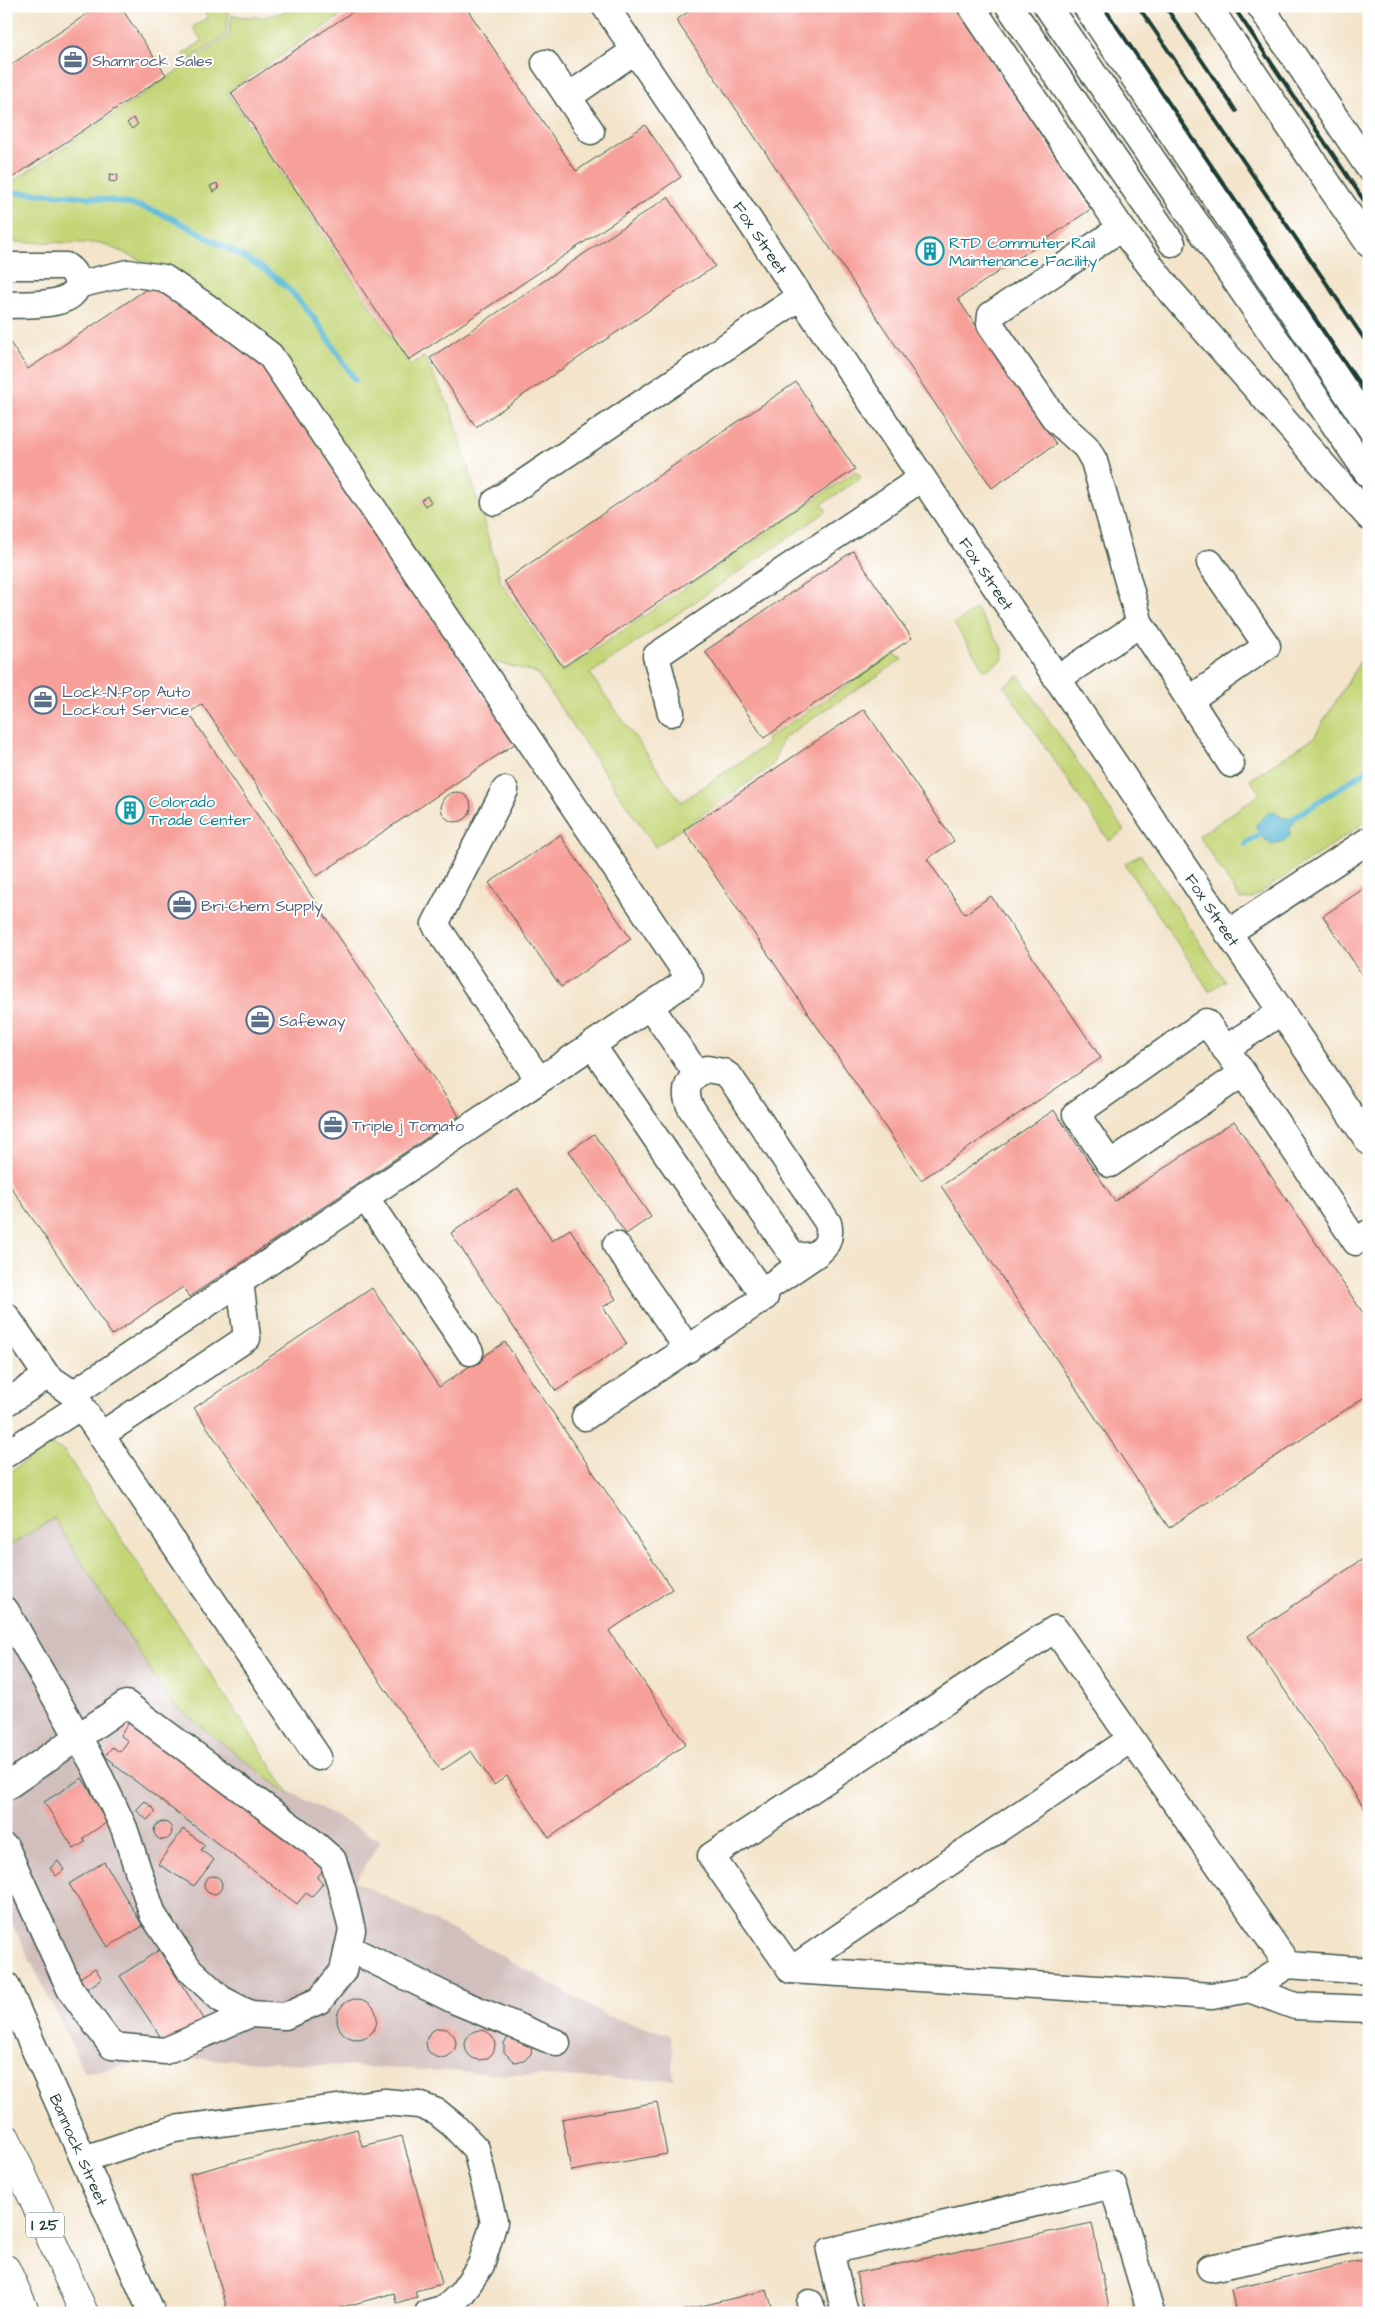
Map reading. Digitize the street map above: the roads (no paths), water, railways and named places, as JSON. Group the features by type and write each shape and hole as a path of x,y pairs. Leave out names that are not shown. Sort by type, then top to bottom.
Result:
{"highway":[{"name":"I 25","path":"6,2138 84,2313"},
{"path":"6,2268 26,2313"}],"street":[{"name":"Fox Street","path":"605,6 1369,1142"},
{"path":"971,6 1121,228 1146,260 1369,518"},
{"path":"1009,6 1369,426"},
{"path":"1028,6 1369,450"},
{"path":"1047,6 1369,475"},
{"path":"1066,6 1198,226"},
{"path":"1086,6 1198,226 1265,352"},
{"path":"1208,6 1369,244"},
{"path":"1260,6 1369,168"},
{"path":"568,97 634,51"},
{"path":"545,63 591,131"},
{"path":"1146,260 1198,226"},
{"path":"1121,228 991,315 990,324 1055,419 1086,447 1094,461 1140,624 1231,764"},
{"path":"6,266 66,266 74,274 77,285 72,296 62,301 6,305"},
{"path":"6,1463 77,1400 240,1281 690,979 270,355 207,307 164,278 128,273 77,285"},
{"path":"495,502 800,297"},
{"path":"1297,436 1326,414"},
{"path":"671,713 656,656 922,478"},
{"path":"1189,700 1267,646 1210,563"},
{"path":"1057,679 1140,624"},
{"path":"505,790 435,924 540,1080"},
{"path":"1228,932 1369,840"},
{"path":"650,1006 696,1074"},
{"path":"1225,1049 1281,1012"},
{"path":"1243,1073 1110,1164 1076,1114 1206,1022 1243,1073 1356,1242 1369,1233"},
{"path":"585,1417 765,1297 592,1045"},
{"path":"761,1292 821,1251 829,1238 828,1223 730,1078 715,1069 707,1069 696,1074 688,1085 686,1093 691,1108 791,1252 806,1257 821,1251"},
{"path":"365,1197 470,1352"},
{"path":"616,1245 688,1349"},
{"path":"101,1435 247,1338 240,1281"},
{"path":"6,1316 47,1376 77,1400 318,1757"},
{"path":"10,1403 47,1376"},
{"path":"6,1454 39,1433"},
{"path":"6,1611 78,1737 94,1764 124,1828 153,1915 189,1969 221,1999 250,2014 285,2016 320,2000 343,1971 352,1930 333,1860 311,1841 126,1704 78,1737 6,1787"},
{"path":"791,1970 710,1856 1055,1629 1288,1965"},
{"path":"791,1970 1131,1739"},
{"path":"6,1848 70,1989 112,2046 164,2051 250,2014"},
{"path":"348,1948 456,2001 557,2043"},
{"path":"791,1970 1212,1996 1249,1989 1288,1965 1369,1970"},
{"name":"Bannock Street","path":"6,1985 152,2313"},
{"path":"1249,1989 1295,2006 1369,2009"},
{"path":"84,2159 174,2129 385,2102 419,2105 437,2112 453,2125 476,2149 494,2222 481,2265 462,2293 446,2308 428,2313"},
{"path":"845,2313 830,2251 1113,2185 1151,2313"},
{"path":"1210,2268 1369,2236"}],"water":[{"path":"1276,812 1283,818 1292,818 1295,821 1290,829 1290,836 1282,842 1272,845 1262,837 1255,826 1268,813"}],"waterway":[{"path":"6,193 72,195 123,203 160,213 191,228 252,262 293,293 312,316 355,380"},
{"path":"1286,823 1369,769"},
{"path":"1245,844 1265,831"}],"railway":[{"path":"1103,6 1369,398"},
{"path":"1138,6 1369,346"},
{"path":"1165,6 1236,111"},
{"path":"1233,6 1369,208"}],"place":[{"name":"Shamrock Sales","path":"73,60"},
{"name":"RTD Commuter Rail Maintenance Facility","path":"930,251"},
{"name":"Lock-N-Pop Auto Lockout Service","path":"43,700"},
{"name":"Colorado Trade Center","path":"130,810"},
{"name":"Bri-Chem Supply","path":"182,905"},
{"name":"Safeway","path":"260,1020"},
{"name":"Triple j Tomato","path":"333,1125"}]}
